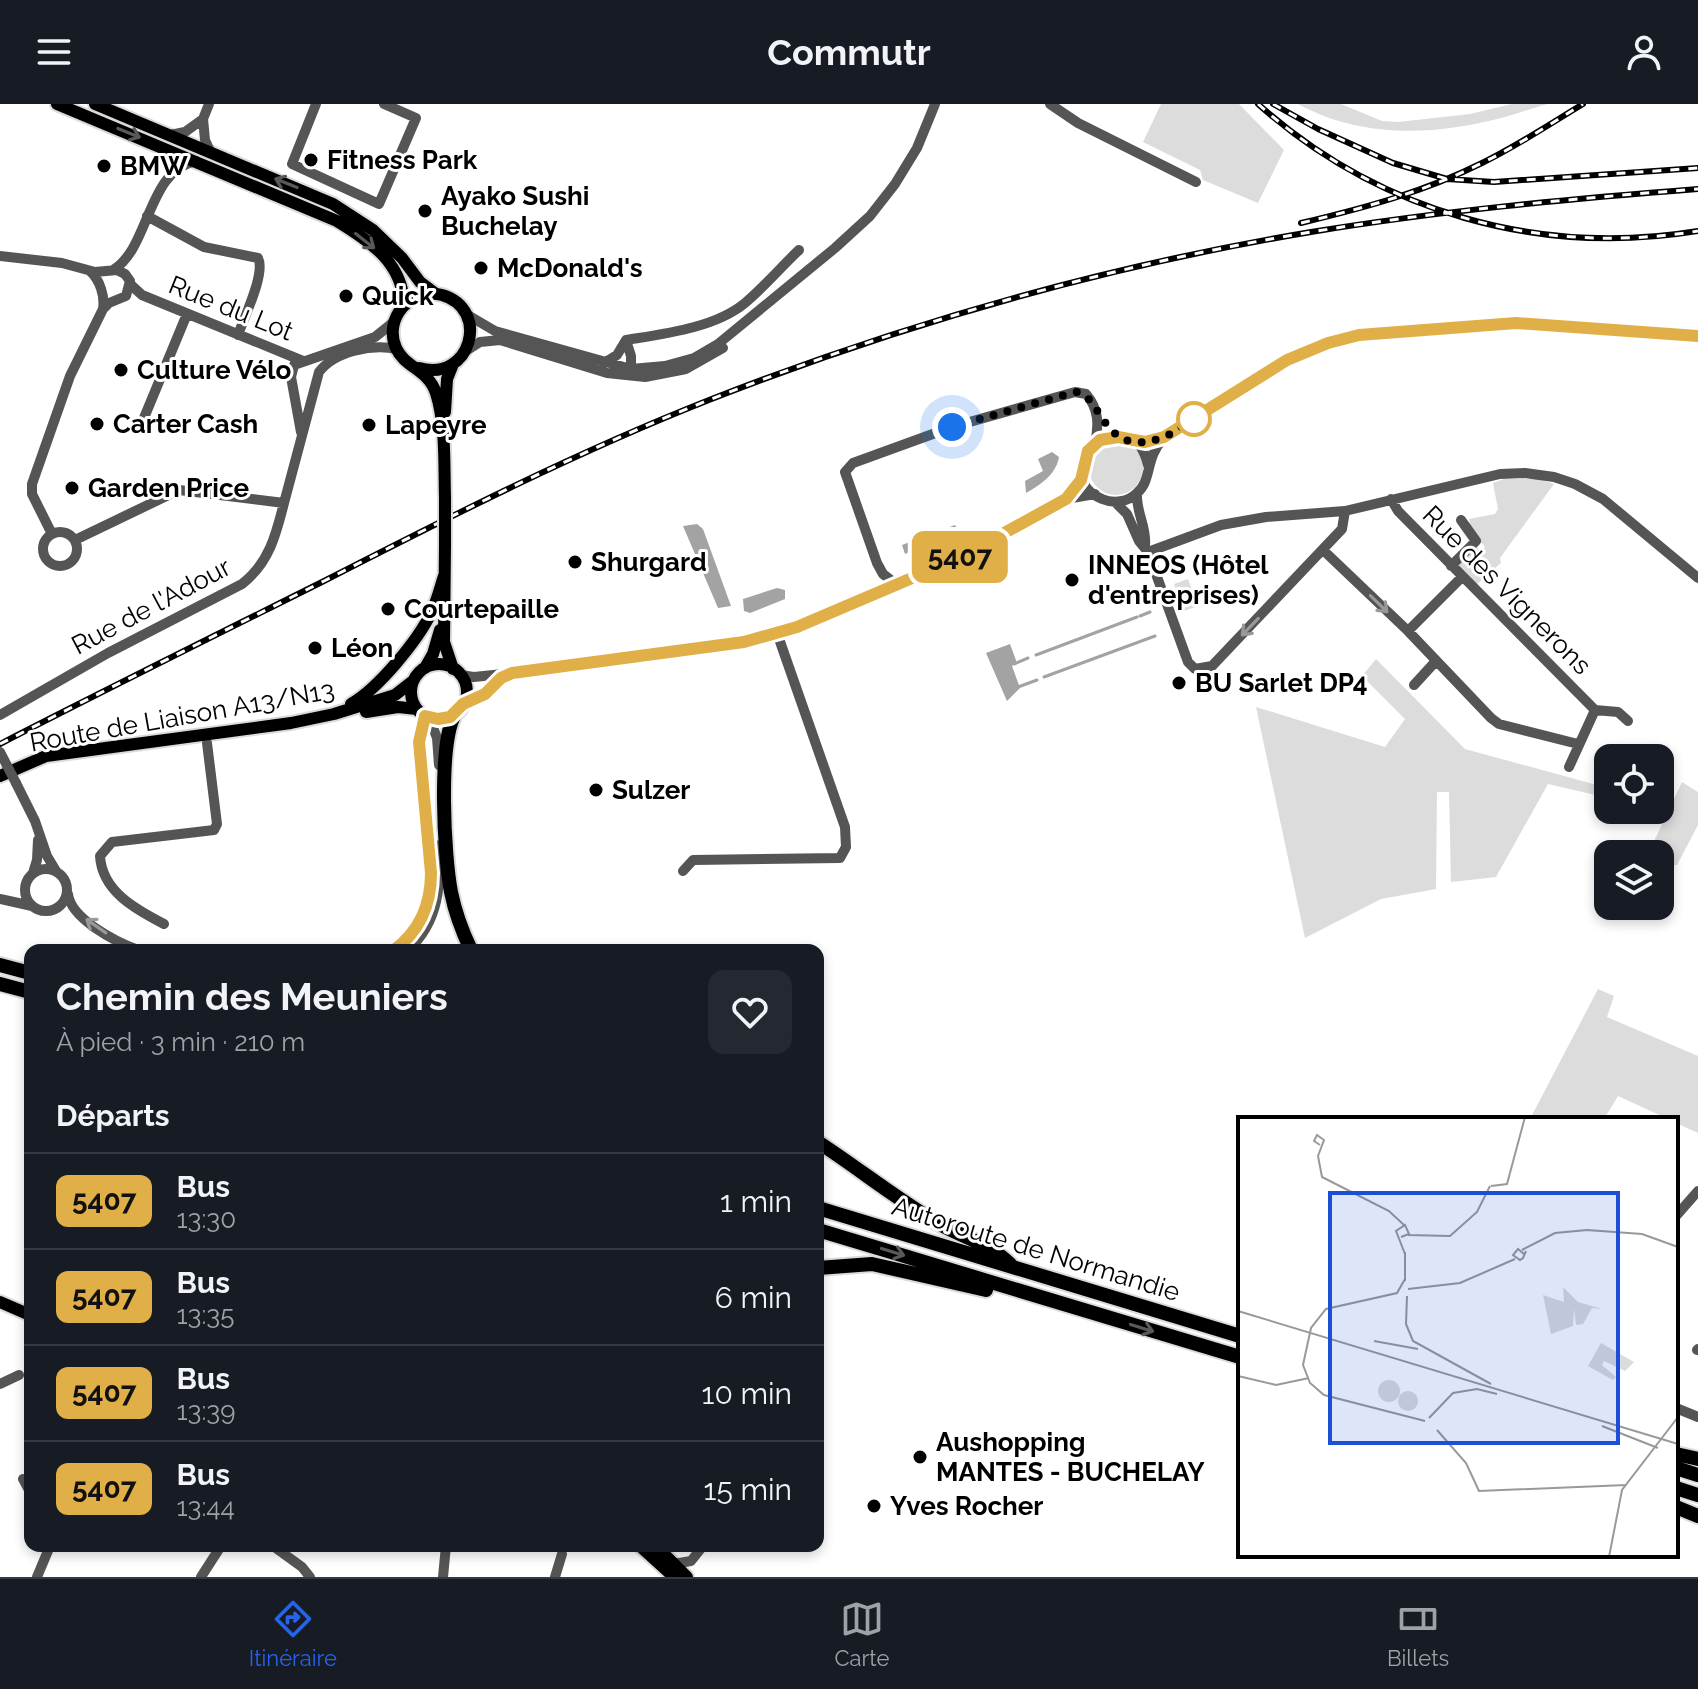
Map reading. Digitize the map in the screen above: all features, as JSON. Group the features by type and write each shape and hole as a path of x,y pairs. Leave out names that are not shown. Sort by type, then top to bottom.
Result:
{"highway":[{"path":"459,709 450,727 446,759 448,876 456,913 469,944"},
{"path":"0,965 24,971"},
{"path":"0,984 24,990"},
{"path":"824,1146 936,1222 995,1249 1013,1267"},
{"name":"Autoroute de Normandie","path":"824,1210 1238,1335"},
{"name":"Autoroute de Normandie","path":"824,1232 1238,1356"},
{"path":"824,1268 872,1264 986,1291 998,1285"},
{"path":"1678,1454 1698,1459"},
{"path":"1678,1469 1698,1475"},
{"path":"1678,1489 1698,1495"},
{"path":"1678,1508 1698,1516"}],"main road":[{"path":"57,104 323,213 376,249 403,284 404,305"},
{"path":"95,104 319,196 362,220 392,247 420,282 436,294 454,301 466,314 470,333 464,352 453,364 447,379 444,463 445,647 466,690 459,709 441,719 429,717 417,709 411,697 413,681 425,668 435,647 444,611"},
{"path":"436,294 420,295 404,305 395,321 393,335 397,349 407,362 419,368 435,370 453,364"},
{"path":"419,368 437,396 444,463"},
{"path":"334,714 363,697 409,644 431,614 444,576"},
{"path":"425,668 439,664 457,672"},
{"name":"Route de Liaison A13/N13","path":"0,776 46,756 291,723 334,714 395,695 413,681"},
{"name":"Route de Liaison A13/N13","path":"0,784 43,764 303,729 382,708 417,709"},
{"path":"0,1302 15,1311"},
{"path":"0,1311 24,1313"},
{"path":"648,1552 687,1577"},
{"path":"660,1552 674,1570"}],"street":[{"path":"209,104 203,119 205,140 211,153"},
{"path":"316,104 292,164 379,204 416,118 384,104"},
{"path":"466,314 495,331 645,377 686,369 733,341 762,310 870,216 917,148 935,104"},
{"path":"1050,104 1078,123 1196,182"},
{"path":"170,135 185,132 203,119"},
{"path":"52,534 32,494 32,484 70,376 103,309 102,278 126,259 171,172 170,160 162,147"},
{"path":"171,172 198,161"},
{"path":"147,216 204,247 258,258 261,262 260,274 238,335"},
{"path":"604,363 617,355 626,340 699,324 728,314 744,304 799,250"},
{"path":"0,256 62,263 89,271 121,271 142,295"},
{"path":"126,259 128,279"},
{"path":"89,271 109,299 142,295"},
{"name":"Rue du Lot","path":"121,298 128,279"},
{"name":"Rue du Lot","path":"142,295 305,361 375,337 395,321"},
{"path":"103,309 121,298"},
{"path":"139,430 187,314"},
{"path":"1095,443 1105,438 1145,442 1164,437 1287,360 1328,343 1359,335 1516,323 1698,336"},
{"path":"464,352 480,342 500,340 571,363 627,372"},
{"path":"626,340 631,356 627,372"},
{"path":"292,376 303,388 309,387 330,362 378,347 397,349"},
{"path":"281,352 292,376 301,438"},
{"path":"292,376 294,365 305,361 315,366 317,379"},
{"name":"Rue de l'Adour","path":"0,715 108,653 242,584 256,573 269,553 317,379"},
{"path":"897,585 883,574 877,563 845,472 853,463 952,427 1075,392 1086,394 1096,412 1118,437"},
{"path":"1066,499 1078,484 1085,456 1095,443 1099,426 1096,412"},
{"path":"1115,502 1137,494 1146,481 1154,450 1164,437"},
{"path":"1132,441 1142,450 1148,465"},
{"path":"1083,472 1086,484 1095,494 1115,502 1127,514 1146,549"},
{"path":"1146,549 1221,525 1266,517 1345,511 1500,474 1525,473 1554,477 1603,499 1698,578"},
{"path":"75,540 179,490 284,503"},
{"path":"457,672 474,677 512,673 715,646 777,633 959,558 1066,499 1095,494"},
{"path":"1137,494 1146,549 1188,662 1195,669 1212,666 1323,550 1342,529 1345,511"},
{"name":"Rue des Vignerons","path":"1391,499 1398,511 1451,566 1595,710"},
{"path":"1451,566 1476,541 1461,520"},
{"path":"62,532 75,540 76,557 67,565 56,565 46,559 43,548 52,534 62,532"},
{"path":"1323,550 1499,724 1578,744"},
{"path":"874,595 877,563"},
{"path":"1408,631 1462,577"},
{"path":"683,871 693,860 840,858 846,847 845,827 777,633"},
{"path":"1414,685 1436,661"},
{"path":"459,709 512,673"},
{"path":"1569,767 1595,710 1618,712 1628,721"},
{"path":"413,944 426,930 440,888 438,745 429,717"},
{"path":"164,924 135,909 114,890 101,870 100,856 106,845 112,842 214,830 217,824 207,743"},
{"path":"0,752 37,826 47,856 64,878 69,902 76,913 125,944"},
{"path":"0,898 19,890 33,873 37,860 37,826"},
{"path":"33,873 43,869 58,872"},
{"path":"25,884 26,896 32,906"},
{"path":"0,898 43,911 55,909 64,901 67,890"},
{"path":"1678,1214 1696,1195"},
{"path":"0,1384 19,1375"},
{"path":"1678,1409 1698,1417"},
{"path":"37,1577 47,1552"},
{"path":"201,1577 217,1552"},
{"path":"281,1552 310,1577"},
{"path":"443,1577 445,1552"},
{"path":"674,1570 691,1561 698,1552"},
{"path":"555,1577 562,1554"}],"shaded area":[{"path":"1161,104 1239,104 1284,150 1258,203 1203,180 1200,170 1143,142"},
{"path":"1298,104 1341,104 1382,121 1398,122 1470,114 1512,104 1548,104 1475,124 1397,130 1346,123"},
{"path":"1116,441 1135,449 1143,468 1135,487 1116,495 1097,487 1089,468 1097,449"},
{"path":"1052,452 1059,457 1055,469 1042,483 1026,493 1025,481 1043,471 1038,459"},
{"path":"1504,479 1538,479 1554,484 1500,558 1501,563 1475,586 1455,567 1474,547 1482,550 1485,547 1472,532 1469,519 1495,514 1498,509 1493,483"},
{"path":"697,524 703,529 731,606 718,608 683,526"},
{"path":"955,525 958,530 905,554 902,545"},
{"path":"1188,579 1198,606 1184,611 1174,584"},
{"path":"777,588 785,590 785,599 750,613 744,611 743,599"},
{"path":"1010,644 1017,663 1012,666 1020,688 1007,701 986,653"},
{"path":"1376,659 1465,749 1594,784 1594,795 1548,784 1496,877 1451,882 1449,792 1437,792 1436,889 1381,899 1305,938 1256,707 1385,747 1405,719 1362,676"},
{"path":"1682,782 1698,792 1698,825 1674,865 1674,840 1655,840 1662,824 1674,824 1674,799"},
{"path":"1598,989 1614,996 1607,1017 1698,1056 1698,1133 1678,1124 1678,1117 1664,1117 1618,1096 1605,1117 1531,1117"}],"waterway":[{"path":"1140,616 1150,612"},
{"path":"1036,655 1137,617"},
{"path":"1044,677 1155,636"},
{"path":"1014,664 1028,658"},
{"path":"1018,687 1037,680"}],"railway":[{"path":"1258,104 1305,142 1355,173 1408,198 1464,218 1521,231 1579,237 1638,237 1698,231"},
{"path":"1273,104 1318,129 1393,163 1447,179 1494,182 1698,168"},
{"path":"1301,223 1393,198 1460,173 1508,149 1583,104"},
{"path":"0,744 563,463 709,400 856,346 1006,300 1234,246 1455,212 1698,189"}],"bus line":[{"name":"5407","path":"402,944 422,920 430,894 431,873 419,742 422,722 425,716 441,719 453,715 463,704 485,694 507,675 554,666 744,642 797,627 959,558 1066,499 1081,480 1088,451 1100,440 1118,437 1145,442 1164,437 1278,365 1328,343 1375,333 1516,323 1698,336"}],"place":[{"name":"Fitness Park","path":"311,160"},
{"name":"BMW","path":"104,166"},
{"name":"Ayako Sushi Buchelay","path":"425,211"},
{"name":"McDonald's","path":"481,268"},
{"name":"Quick","path":"346,296"},
{"name":"Culture Vélo","path":"121,370"},
{"name":"Carter Cash","path":"97,424"},
{"name":"Lapeyre","path":"369,425"},
{"name":"Garden Price","path":"72,488"},
{"name":"Shurgard","path":"575,562"},
{"name":"INNEOS (Hôtel d'entreprises)","path":"1072,580"},
{"name":"Courtepaille","path":"388,609"},
{"name":"Léon","path":"315,648"},
{"name":"BU Sarlet DP4","path":"1179,683"},
{"name":"Sulzer","path":"596,790"},
{"name":"Aushopping MANTES - BUCHELAY","path":"920,1457"},
{"name":"Yves Rocher","path":"874,1506"}],"route":[{"path":"952,427 1075,392 1082,392 1090,398 1103,422 1118,437 1137,442 1164,437 1194,419"}]}
